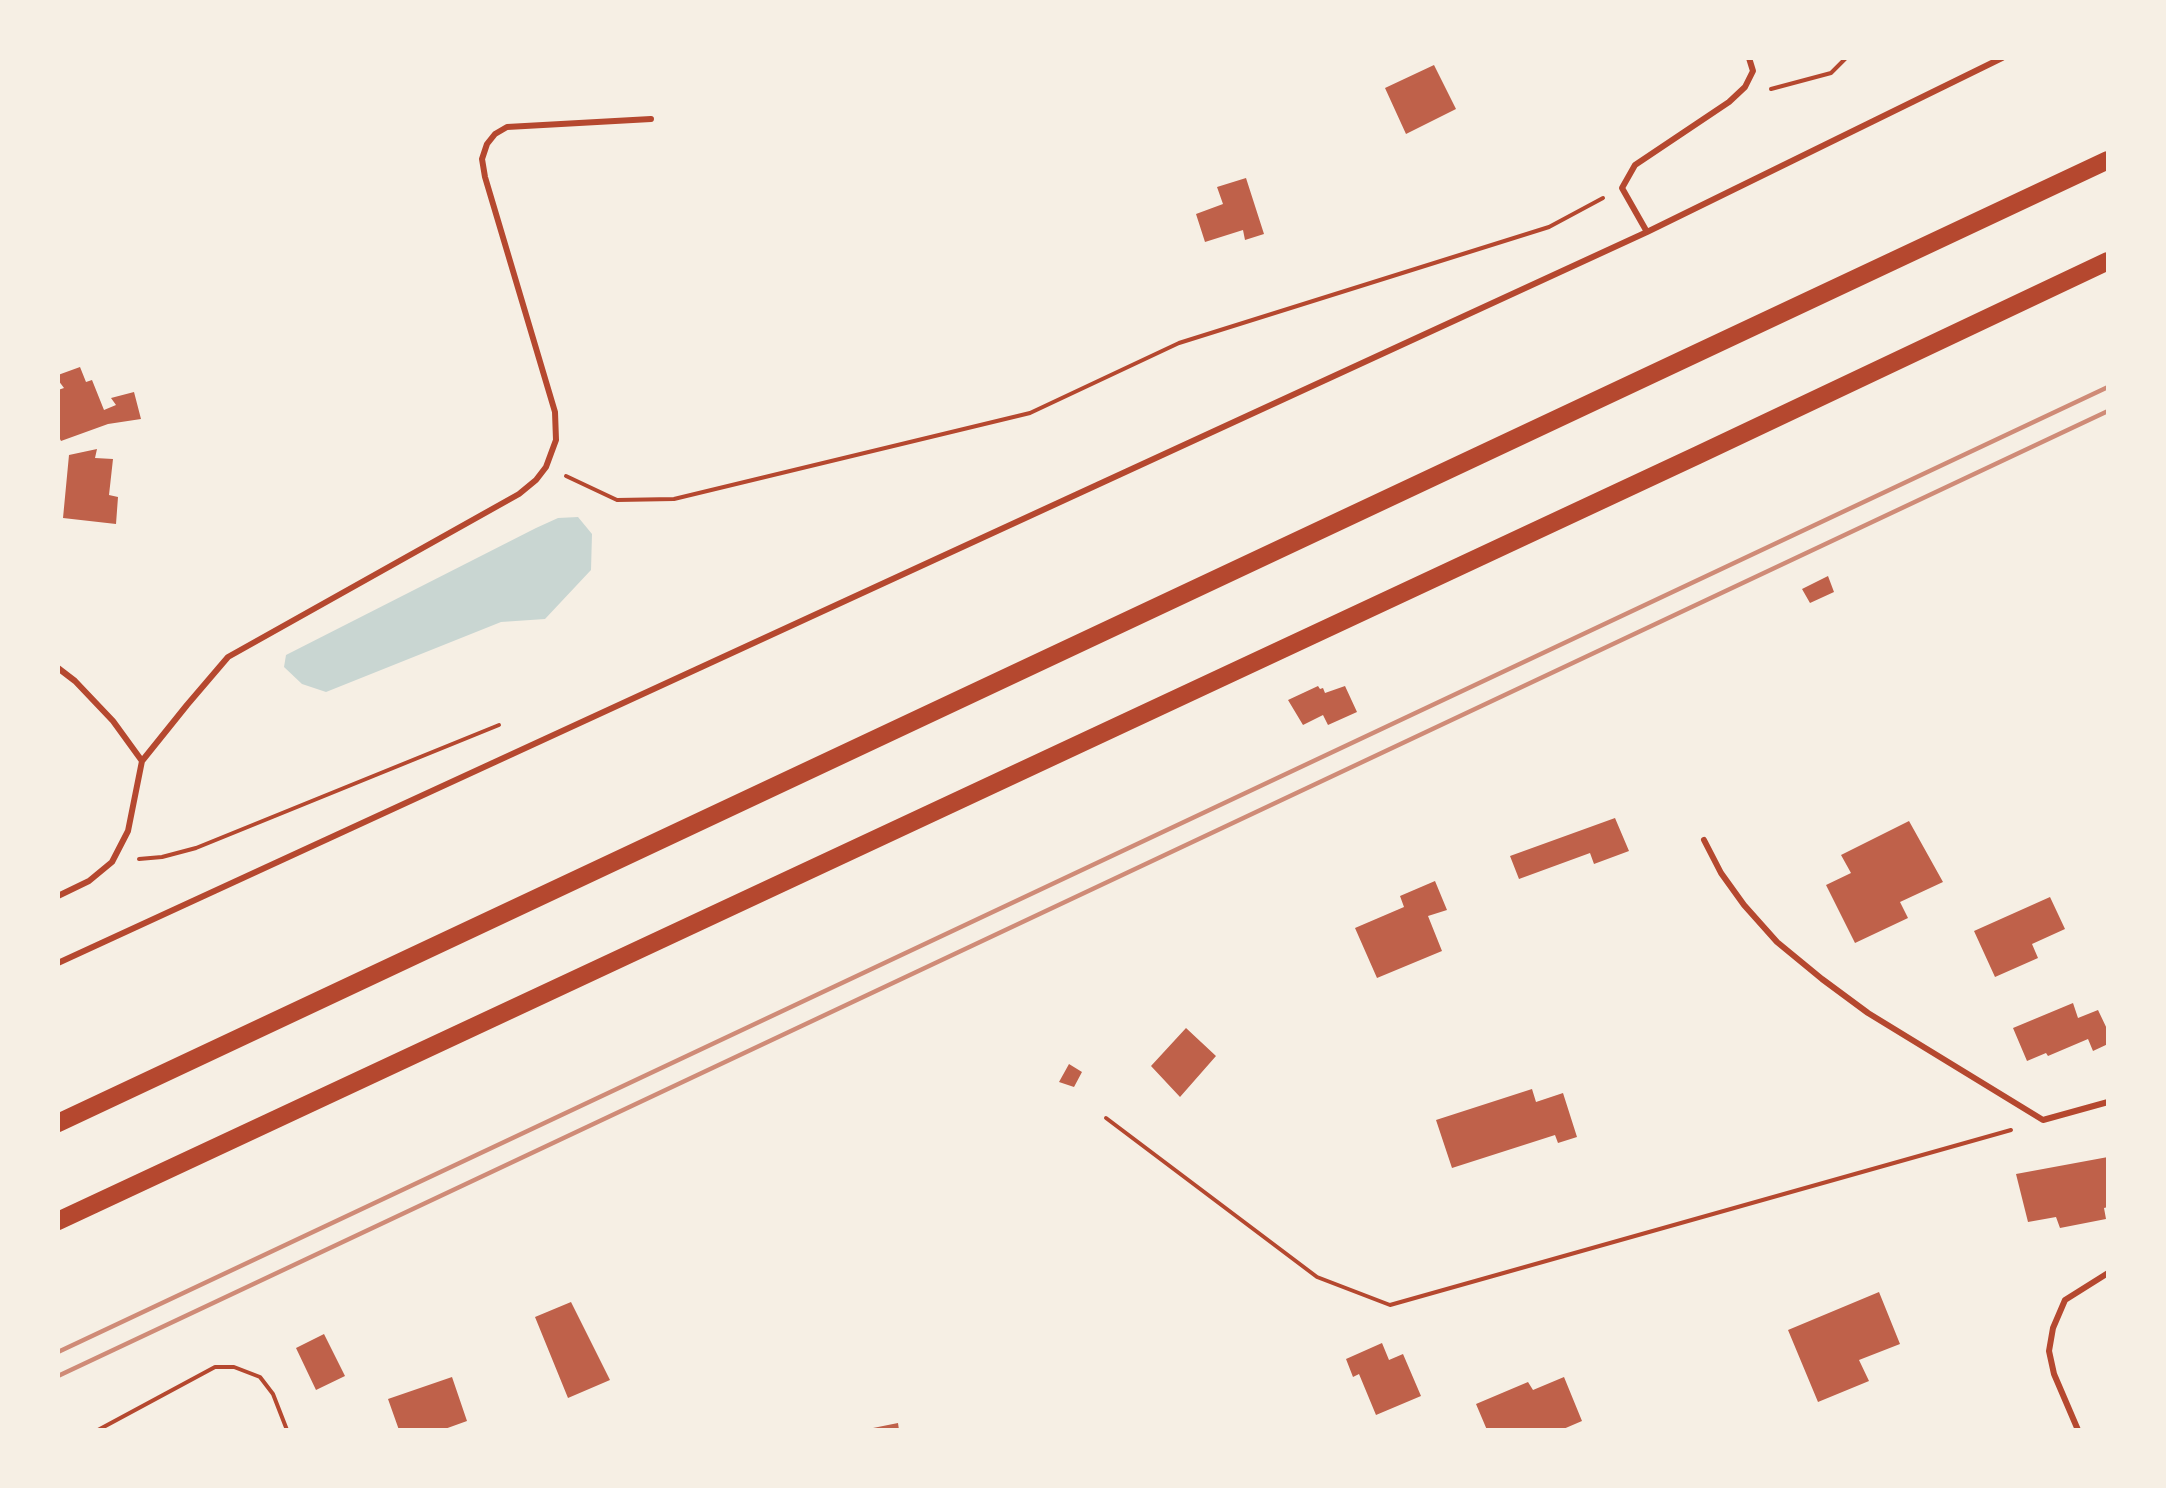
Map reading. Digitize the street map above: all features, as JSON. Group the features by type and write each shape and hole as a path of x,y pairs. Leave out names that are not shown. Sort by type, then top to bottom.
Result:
{"highway":[{"path":"58,1123 2108,160"},
{"path":"58,1221 1698,455 2108,261"}],"street":[{"path":"1647,232 1622,188 1635,165 1729,102 1745,87 1753,71 1749,58"},
{"path":"58,963 1647,232 2002,58"},
{"path":"58,896 89,881 112,862 128,831 142,761 228,657 519,494 536,480 546,467 556,440 555,412 485,177 482,159 487,144 507,127 651,119"},
{"path":"58,668 75,681 113,721 142,761"},
{"path":"1704,840 1721,873 1744,905 1777,942 1822,980 1868,1013 2043,1120 2108,1102"},
{"path":"2078,1430 2054,1374 2049,1351 2053,1329 2065,1300 2108,1273"}],"path":[{"path":"1745,87 1768,90 1831,73 1846,58"},
{"path":"546,467 617,500 674,499 1030,413 1179,343 1549,227 1622,188"},
{"path":"112,862 162,857 196,848 499,724"},
{"path":"1106,1118 1317,1277 1390,1305 2043,1120"},
{"path":"98,1430 215,1367 234,1367 260,1377 273,1394 287,1430"}],"shaded area":[{"path":"578,517 592,534 591,570 545,619 501,622 326,692 302,684 284,667 286,655 536,528 558,518"}],"building":[{"path":"1434,65 1456,109 1406,134 1385,88"},
{"path":"1246,178 1264,234 1245,240 1243,230 1205,242 1196,214 1223,204 1217,187"},
{"path":"80,367 86,382 92,380 104,410 116,405 111,398 134,392 141,419 108,424 61,441 58,435 58,390 64,388 58,380 58,375"},
{"path":"97,449 95,458 113,459 109,495 118,497 116,524 63,518 69,455"},
{"path":"1828,576 1834,592 1810,603 1802,589"},
{"path":"1318,686 1320,689 1323,688 1325,693 1345,686 1357,712 1328,725 1323,715 1303,725 1288,700"},
{"path":"1615,818 1629,851 1594,864 1590,853 1519,879 1510,856"},
{"path":"1909,821 1943,882 1900,902 1908,918 1855,943 1826,885 1851,873 1841,855"},
{"path":"1435,881 1447,910 1428,916 1442,951 1377,978 1355,928 1404,907 1400,896"},
{"path":"2050,897 2065,929 2032,944 2038,958 1995,977 1974,931"},
{"path":"2073,1003 2078,1018 2098,1010 2108,1031 2108,1044 2093,1051 2088,1039 2048,1056 2046,1053 2027,1061 2013,1028"},
{"path":"1186,1028 1216,1056 1180,1097 1151,1066"},
{"path":"1069,1064 1082,1072 1074,1087 1059,1082"},
{"path":"1532,1089 1536,1102 1563,1093 1577,1137 1558,1143 1555,1135 1452,1168 1436,1120"},
{"path":"2108,1157 2108,1207 2104,1208 2106,1219 2060,1228 2056,1217 2028,1222 2016,1174"},
{"path":"1879,1292 1900,1344 1859,1360 1869,1381 1818,1402 1788,1330"},
{"path":"571,1302 610,1380 568,1398 535,1317"},
{"path":"324,1334 345,1376 316,1390 296,1348"},
{"path":"1382,1343 1389,1360 1403,1354 1421,1396 1376,1415 1359,1374 1353,1377 1346,1359"},
{"path":"452,1377 467,1421 442,1430 399,1430 388,1399"},
{"path":"1564,1377 1582,1421 1561,1430 1487,1430 1476,1404 1528,1382 1533,1390"},
{"path":"898,1423 899,1430 873,1430 873,1428"}],"railway":[{"path":"58,1352 2108,387"},
{"path":"58,1376 2108,411"}]}
